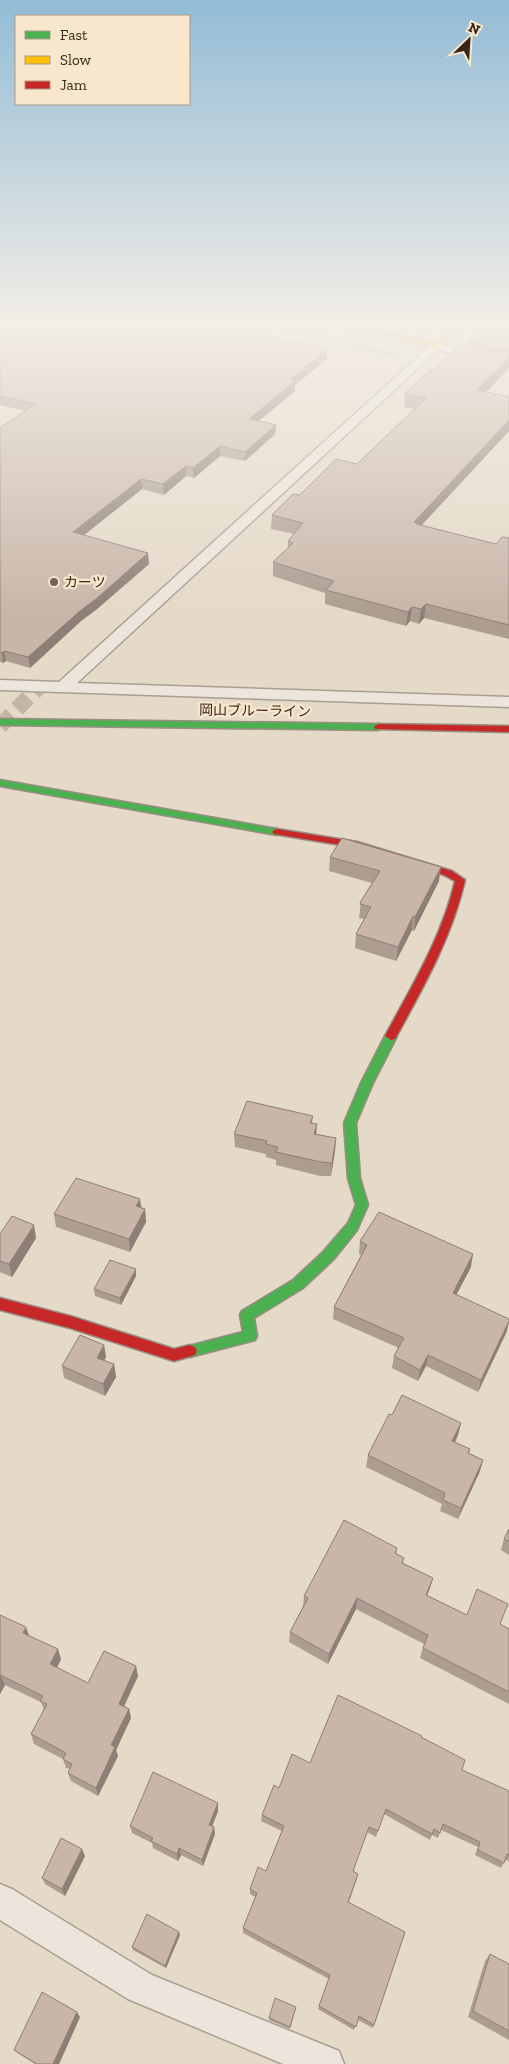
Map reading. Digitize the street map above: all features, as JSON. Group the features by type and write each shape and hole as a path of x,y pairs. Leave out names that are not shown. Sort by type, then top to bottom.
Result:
{"street":[{"path":"63,687 355,420"},
{"path":"0,685 509,702"},
{"name":"岡山ブルーライン","path":"0,723 509,729"},
{"path":"0,783 354,844 448,873 460,880 457,897 443,936 367,1083 350,1123 354,1178 362,1205 353,1226 328,1256 298,1284 247,1315 250,1336 174,1355 70,1322 0,1304"},
{"path":"0,1901 140,1987 326,2064"}],"building":[{"path":"12,420 255,420 276,425 245,452 220,446 193,468 186,466 163,484 141,479 73,532 148,553 28,657 4,651 0,652 0,428"},
{"path":"403,420 509,420 414,522 496,544 502,537 509,538 509,625 426,604 421,609 412,607 408,612 326,590 334,581 273,562 293,543 288,541 303,523 272,515 293,494 300,495 336,459 357,464"},
{"path":"342,838 441,867 398,947 356,934 371,907 360,904 361,901 380,871 330,857"},
{"path":"247,1101 313,1116 310,1123 317,1124 314,1134 336,1138 332,1163 276,1152 278,1147 266,1144 267,1141 234,1134"},
{"path":"76,1178 140,1199 136,1206 145,1209 129,1239 54,1214"},
{"path":"379,1212 473,1254 453,1293 509,1319 481,1380 428,1355 420,1370 394,1356 404,1338 334,1307 367,1245 360,1241"},
{"path":"12,1216 34,1225 9,1264 0,1261 0,1234"},
{"path":"110,1260 136,1269 120,1298 94,1289"},
{"path":"80,1335 104,1345 97,1358 114,1364 103,1384 62,1366"},
{"path":"402,1395 461,1423 452,1441 470,1449 468,1453 483,1460 461,1508 443,1500 445,1493 368,1455 389,1414 392,1415"},
{"path":"344,1520 397,1548 395,1553 404,1558 402,1563 433,1578 426,1595 467,1615 477,1589 508,1604 500,1624 509,1629 509,1692 423,1648 428,1635 357,1598 329,1654 290,1632 308,1598 304,1596"},
{"path":"509,1529 509,1541 504,1539"},
{"path":"0,1615 26,1627 23,1633 58,1649 50,1664 88,1683 104,1651 136,1666 119,1704 129,1709 111,1745 115,1747 96,1788 68,1773 72,1764 63,1759 66,1753 31,1734 47,1704 40,1701 43,1696 0,1675"},
{"path":"338,1695 422,1736 465,1760 462,1770 509,1791 509,1855 507,1854 504,1863 478,1850 480,1842 443,1824 440,1833 434,1829 432,1834 386,1809 378,1831 369,1827 353,1871 358,1874 348,1902 405,1932 374,2025 359,2016 356,2027 319,2006 330,1975 243,1928 257,1893 250,1889 258,1867 266,1871 284,1826 262,1815 274,1785 279,1788 292,1754 310,1763"},
{"path":"153,1772 218,1803 209,1825 214,1827 202,1860 179,1848 177,1854 151,1841 153,1838 130,1826"},
{"path":"61,1838 82,1849 62,1889 42,1878"},
{"path":"147,1914 179,1932 165,1966 132,1947"},
{"path":"490,1954 509,1964 509,2031 473,2011"},
{"path":"42,1992 77,2012 53,2064 37,2064 14,2050"},
{"path":"275,1998 296,2007 290,2027 269,2018"}],"tunnel":[{"path":"0,726 39,687"}],"traffic: fast":[{"path":"0,722 378,727"},
{"path":"0,783 277,832"},
{"path":"190,1351 250,1336 247,1315 298,1284 328,1256 353,1226 362,1205 354,1178 350,1123 367,1083 391,1036"}],"traffic: jam":[{"path":"378,727 509,729"},
{"path":"277,832 354,844 448,873 460,880 449,921 441,941 391,1036"},
{"path":"0,1304 70,1322 174,1355 190,1351"}],"place":[{"name":"カーツ","path":"54,582"}]}
